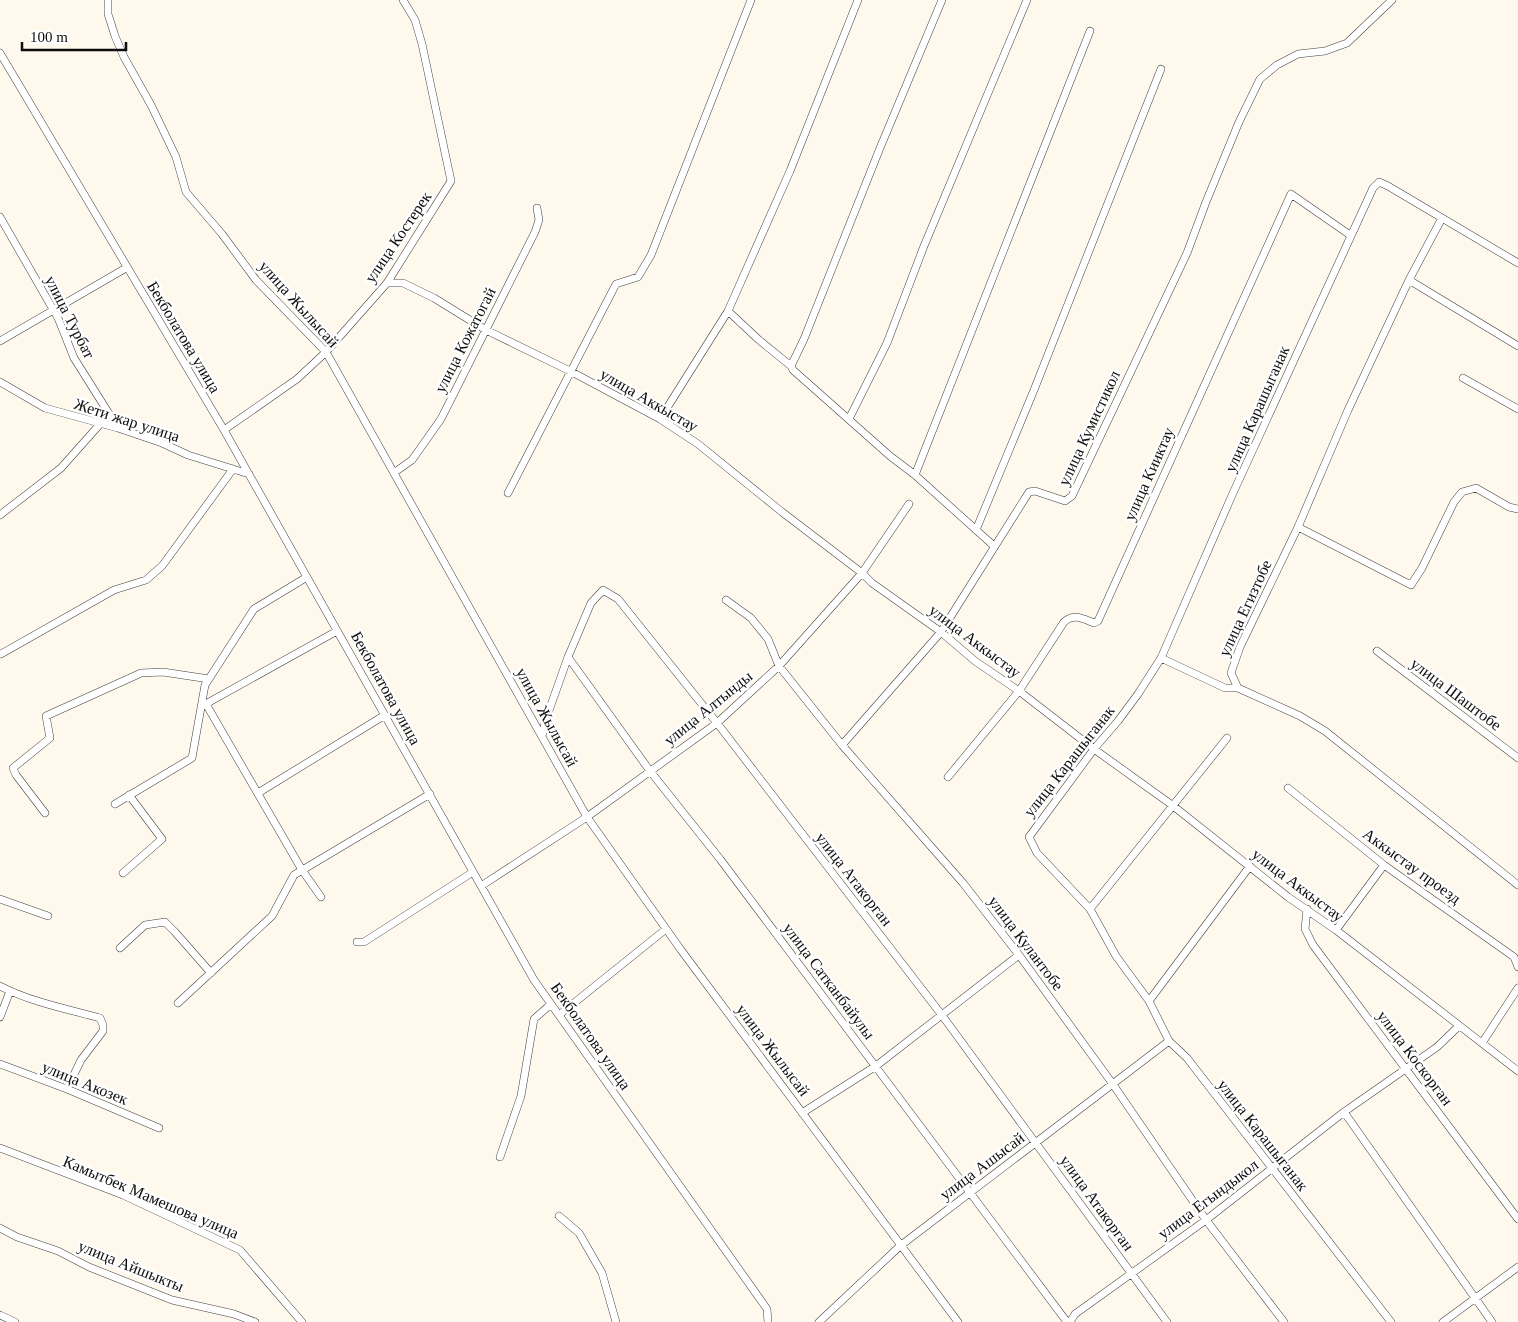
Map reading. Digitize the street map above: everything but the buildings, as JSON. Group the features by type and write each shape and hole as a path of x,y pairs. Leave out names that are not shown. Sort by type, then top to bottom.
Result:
{"street":[{"name":"улица Жылысай","path":"108,0 108,14 115,36 176,157 186,192 222,234 256,280 326,352 588,817 666,929 958,1322"},
{"name":"улица Костерек","path":"224,430 297,379 326,352 387,283 451,181 422,44 415,20 403,0"},
{"path":"508,493 616,284 638,277 651,255 751,0"},
{"path":"660,419 728,311 790,171 858,0"},
{"path":"791,366 804,339 880,148 942,0"},
{"path":"849,419 887,343 932,227 1027,0"},
{"name":"улица Кумистикол","path":"842,745 940,632 1029,492 1036,491 1065,501 1072,496 1187,253 1239,122 1260,79 1277,65 1298,54 1325,51 1347,43 1392,0"},
{"path":"915,474 1090,31"},
{"name":"Бекболатова улица","path":"0,53 126,268 224,430 534,980 767,1309 768,1322"},
{"path":"976,530 1034,390 1161,69"},
{"name":"улица Карашыганак","path":"1391,1322 1187,1058 1168,1041 1149,1001 1116,956 1090,909 1037,852 1029,837 1094,749 1138,694 1160,658 1350,235 1373,188 1379,182 1442,218"},
{"name":"улица Кииктау","path":"948,777 1019,691 1064,622 1070,617 1077,617 1094,623 1098,621 1291,194 1350,235"},
{"name":"улица Кожатогай","path":"395,472 412,460 441,419 536,232 539,220 537,208"},
{"name":"улица Турбат","path":"0,217 53,310 74,358 118,428"},
{"path":"1442,218 1518,263"},
{"name":"улица Егизтобе","path":"1238,688 1230,673 1232,665 1298,528 1348,410 1409,280 1442,218"},
{"path":"0,341 126,268"},
{"path":"1409,280 1518,346"},
{"name":"улица Аккыстау","path":"387,283 403,283 434,298 486,330 570,371 660,419 698,444 745,480 782,512 862,573 872,583 1172,805 1288,897 1307,908 1518,1071"},
{"path":"728,311 890,456 915,474 994,546"},
{"path":"1463,378 1518,409"},
{"name":"Жети жар улица","path":"0,382 45,408 118,428 162,443 188,455 249,474"},
{"path":"0,515 61,468 100,423"},
{"path":"1,654 114,590 146,580 162,566 234,469"},
{"path":"1298,528 1411,585 1422,568 1454,502 1462,492 1476,488 1508,507 1518,509"},
{"name":"улица Алтынды","path":"481,886 588,817 717,723 780,666 862,573 908,504"},
{"path":"115,804 192,758 204,706 205,685 254,609 307,577"},
{"name":"улица Атакорган","path":"542,736 546,719 568,657 591,602 603,590 618,599 717,723 941,1014 1167,1322"},
{"name":"улица Кулантобе","path":"726,600 752,618 768,640 780,666 842,745 963,883 1019,955 1112,1083 1206,1220 1284,1322"},
{"path":"204,706 337,630"},
{"name":"улица Шаштобе","path":"1377,651 1518,758"},
{"name":"улица Сатканбайулы","path":"568,657 650,771 720,859 1069,1322"},
{"path":"1160,658 1225,688 1238,688 1300,716 1325,731 1518,885"},
{"path":"45,813 16,775 13,768 50,738 46,716 142,673 163,672 209,679"},
{"path":"204,706 258,793 302,870 321,898"},
{"path":"258,793 385,715"},
{"path":"1090,909 1227,738"},
{"name":"Аккыстау проезд","path":"1288,788 1384,865 1514,957 1518,968"},
{"path":"178,1003 272,916 294,875 430,794"},
{"path":"124,873 162,839 129,795"},
{"path":"1336,930 1384,865"},
{"path":"1149,1001 1250,866"},
{"path":"357,942 364,942 473,872"},
{"path":"0,899 48,916"},
{"name":"улица Коскорган","path":"1307,908 1306,929 1313,945 1518,1218"},
{"path":"120,948 145,925 165,922 211,973"},
{"path":"559,1015 666,929"},
{"path":"802,1113 876,1066 1019,955"},
{"path":"0,986 61,1008 100,1018 103,1031 81,1060 67,1089"},
{"path":"1482,1043 1518,988"},
{"path":"0,1017 10,991"},
{"path":"500,1157 520,1096 534,1019 551,1004"},
{"name":"улица Егындыкол","path":"1069,1322 1075,1314 1206,1220 1344,1112 1437,1047 1460,1026"},
{"name":"улица Ашысай","path":"819,1322 900,1246 1168,1041"},
{"name":"улица Акозек","path":"0,1064 67,1089 159,1128"},
{"path":"1344,1112 1492,1322"},
{"name":"Камытбек Мамешова улица","path":"0,1148 123,1196 240,1250 302,1322"},
{"path":"559,1216 579,1234 602,1273 616,1322"},
{"name":"улица Айшыкты","path":"0,1228 17,1237 58,1251 90,1267 172,1300 234,1314 255,1322"},
{"path":"1443,1322 1518,1267"},
{"path":"0,1315 15,1322"}]}
